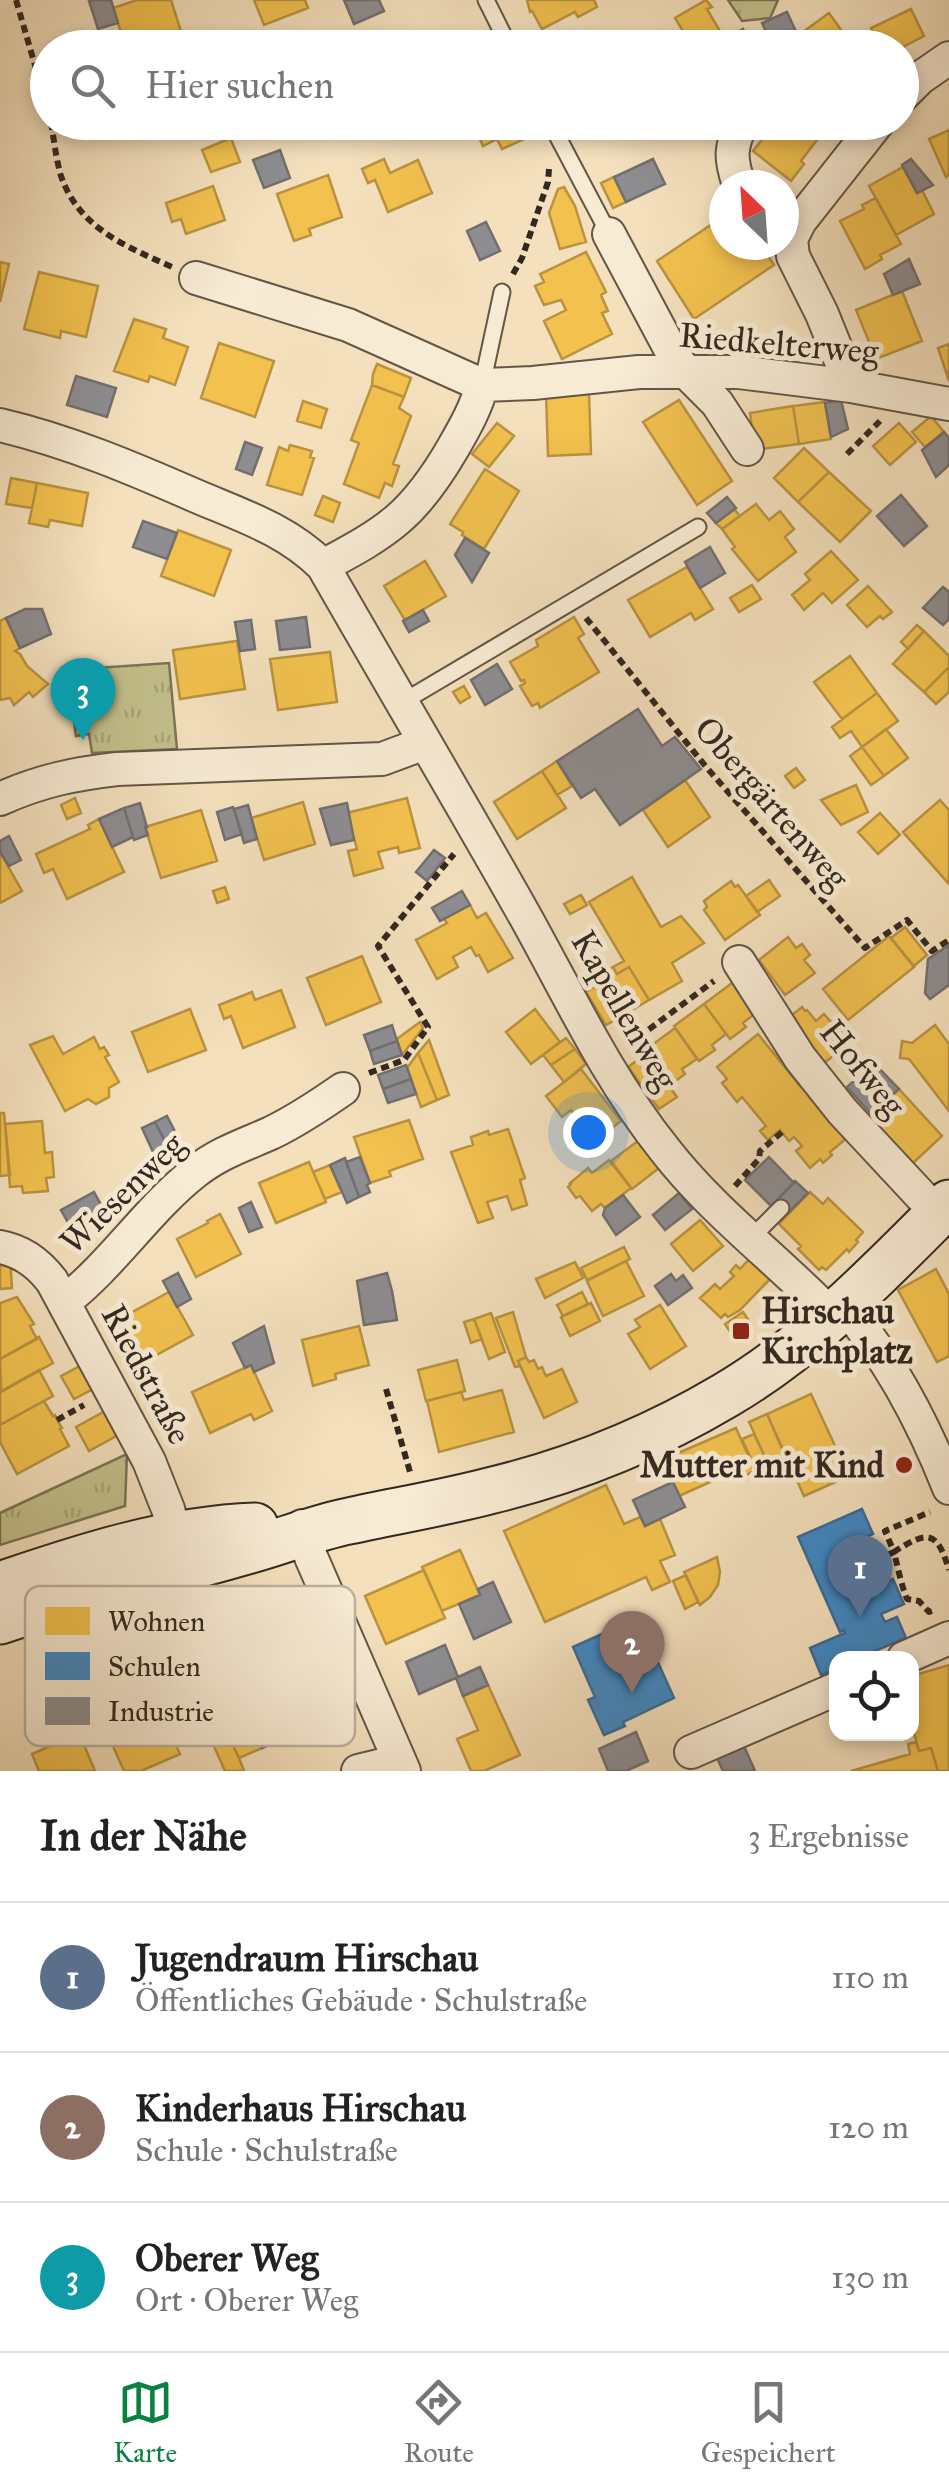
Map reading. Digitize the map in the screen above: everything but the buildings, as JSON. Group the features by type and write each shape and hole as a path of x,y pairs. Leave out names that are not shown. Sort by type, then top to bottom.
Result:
{"main road":[{"path":"0,1584 78,1560 248,1551 303,1529 508,1486 621,1449 730,1393 827,1321 944,1209"},
{"path":"94,1586 180,1552"},
{"path":"0,1620 25,1612"}],"street":[{"path":"919,81 949,58"},
{"path":"734,140 734,170"},
{"path":"799,223 864,140"},
{"path":"609,234 646,308 684,371 716,403 747,449"},
{"path":"795,260 851,386"},
{"name":"Riedkelterweg","path":"196,278 348,325 482,385 684,371 788,377 949,404"},
{"path":"324,566 386,531 426,493 468,424 482,385"},
{"name":"Kapellenweg","path":"0,424 60,441 264,525 304,548 324,566 649,1130 686,1176 751,1238 827,1321 883,1356 941,1444 941,1499"},
{"path":"0,799 50,779 81,773 382,758 425,743"},
{"name":"Hofweg","path":"738,962 800,1058 842,1111 944,1209"},
{"name":"Wiesenweg","path":"64,1302 113,1258 163,1201 200,1168 220,1154 298,1119 343,1089"},
{"name":"Riedstraße","path":"0,1246 42,1267 64,1302 149,1462 180,1552"},
{"path":"303,1529 323,1586"},
{"path":"912,1651 944,1623"},
{"path":"355,1660 401,1766 358,1771"},
{"path":"691,1752 829,1692"}],"lane":[{"path":"486,0 501,30"},
{"path":"559,140 609,234"},
{"path":"482,385 502,292"},
{"path":"401,703 698,527"},
{"path":"751,1238 781,1208"}],"path":[{"path":"16,0 30,48"},
{"path":"54,140 61,175 76,208 97,228 138,252 196,278"},
{"path":"502,292 522,258 548,182 551,140"},
{"name":"Obergärtenweg","path":"573,601 706,768 864,948 907,920 932,951 949,940"},
{"path":"343,1089 365,1074 404,1060 428,1027 378,946 458,849 477,832"},
{"path":"606,1061 738,962"},
{"path":"716,1206 760,1160 760,1151 782,1132"},
{"path":"386,1389 420,1506"},
{"path":"58,1420 76,1408"},
{"path":"913,1612 886,1532 941,1499"},
{"path":"864,1565 924,1537 942,1546 949,1570"},
{"path":"907,1599 919,1602 944,1623"}],"green space":[{"path":"728,0 778,0 770,18 742,21"},
{"path":"169,663 177,749 92,753 89,734 76,736 67,670"},
{"path":"127,1454 125,1506 0,1545 0,1513"}],"place":[{"name":"Oberer Weg","path":"83,740"},
{"name":"Hirschau Kirchplatz","path":"741,1331"},
{"name":"Mutter mit Kind","path":"904,1465"},
{"name":"Jugendraum Hirschau","path":"860,1617"},
{"name":"Kinderhaus Hirschau","path":"632,1693"}]}
